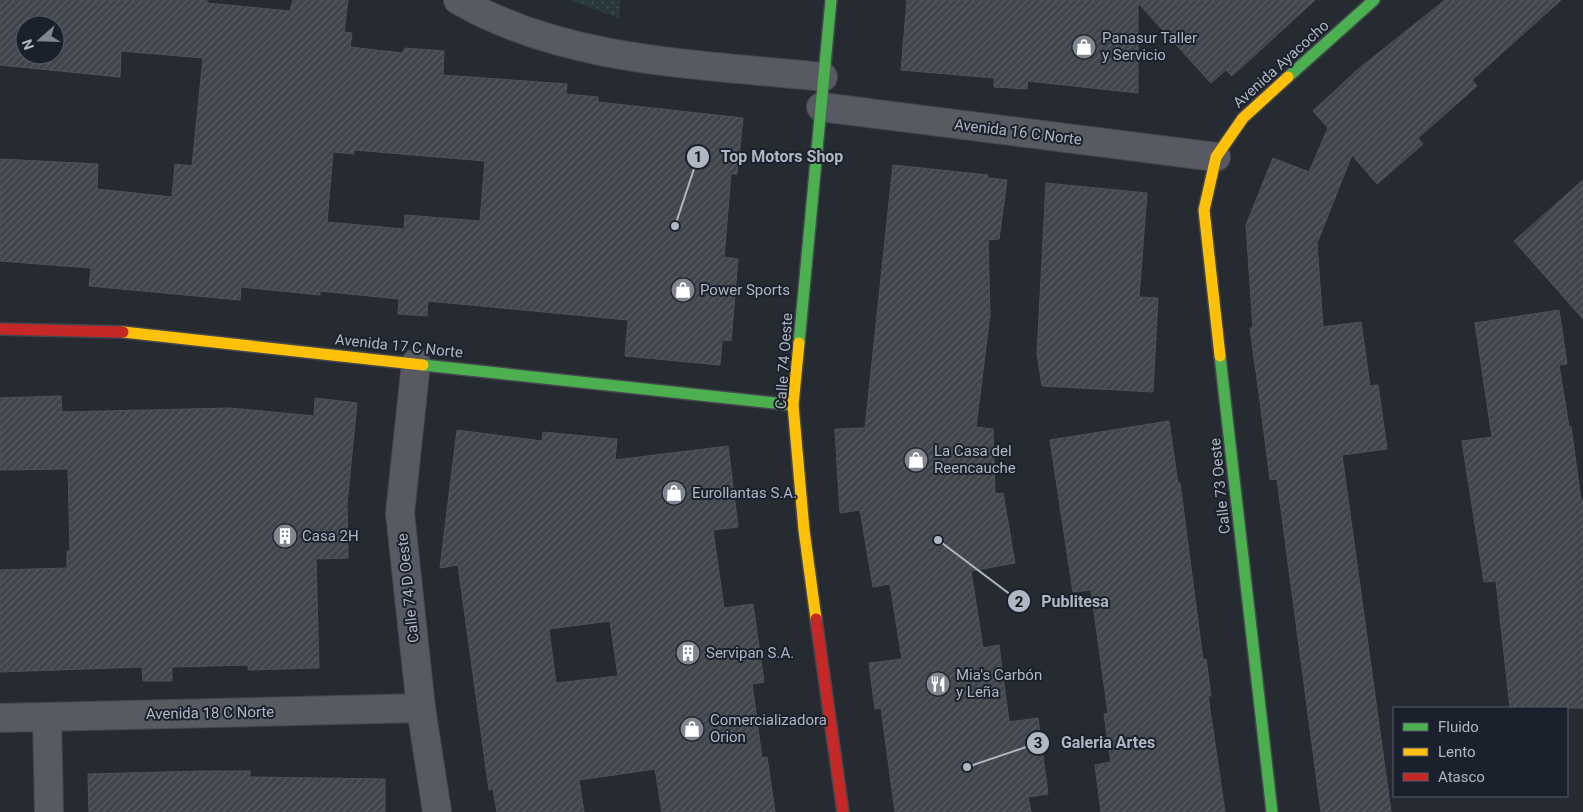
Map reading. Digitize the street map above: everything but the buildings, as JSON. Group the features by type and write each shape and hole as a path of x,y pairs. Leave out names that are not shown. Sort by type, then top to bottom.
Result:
{"street":[{"path":"458,0 474,9 532,33 613,54 823,77"},
{"name":"Calle 74 Oeste","path":"831,0 793,405 804,530 842,812"},
{"name":"Avenida Ayacocho","path":"1216,157 1243,118 1374,0"},
{"name":"Avenida 16 C Norte","path":"820,108 1216,157"},
{"name":"Calle 73 Oeste","path":"1216,157 1204,210 1272,812"},
{"name":"Avenida 17 C Norte","path":"0,329 119,332 793,405"},
{"name":"Calle 74 D Oeste","path":"416,363 400,513 421,708 437,812"},
{"name":"Avenida 18 C Norte","path":"0,718 421,708"},
{"path":"47,717 48,812"}],"shaded area":[{"path":"569,0 621,0 619,18"}],"traffic: fast":[{"path":"799,343 831,0"},
{"path":"1288,77 1374,0"},
{"path":"1220,356 1272,812"},
{"path":"423,365 793,405"}],"traffic: slow":[{"path":"1220,356 1204,210 1216,157 1243,118 1288,77"},
{"path":"123,332 423,365"},
{"path":"799,343 793,405 804,530 816,619"}],"traffic: jam":[{"path":"0,329 123,332"},
{"path":"816,619 843,812"}],"place":[{"name":"Panasur Taller y Servicio","path":"1084,47"},
{"name":"Top Motors Shop","path":"675,226"},
{"name":"Power Sports","path":"683,290"},
{"name":"La Casa del Reencauche","path":"916,460"},
{"name":"Eurollantas S.A.","path":"674,493"},
{"name":"Casa 2H","path":"285,536"},
{"name":"Publitesa","path":"938,540"},
{"name":"Servipan S.A.","path":"688,653"},
{"name":"Mia's Carbón y Leña","path":"938,684"},
{"name":"Comercializadora Orion","path":"692,729"},
{"name":"Galeria Artes","path":"967,767"}]}
